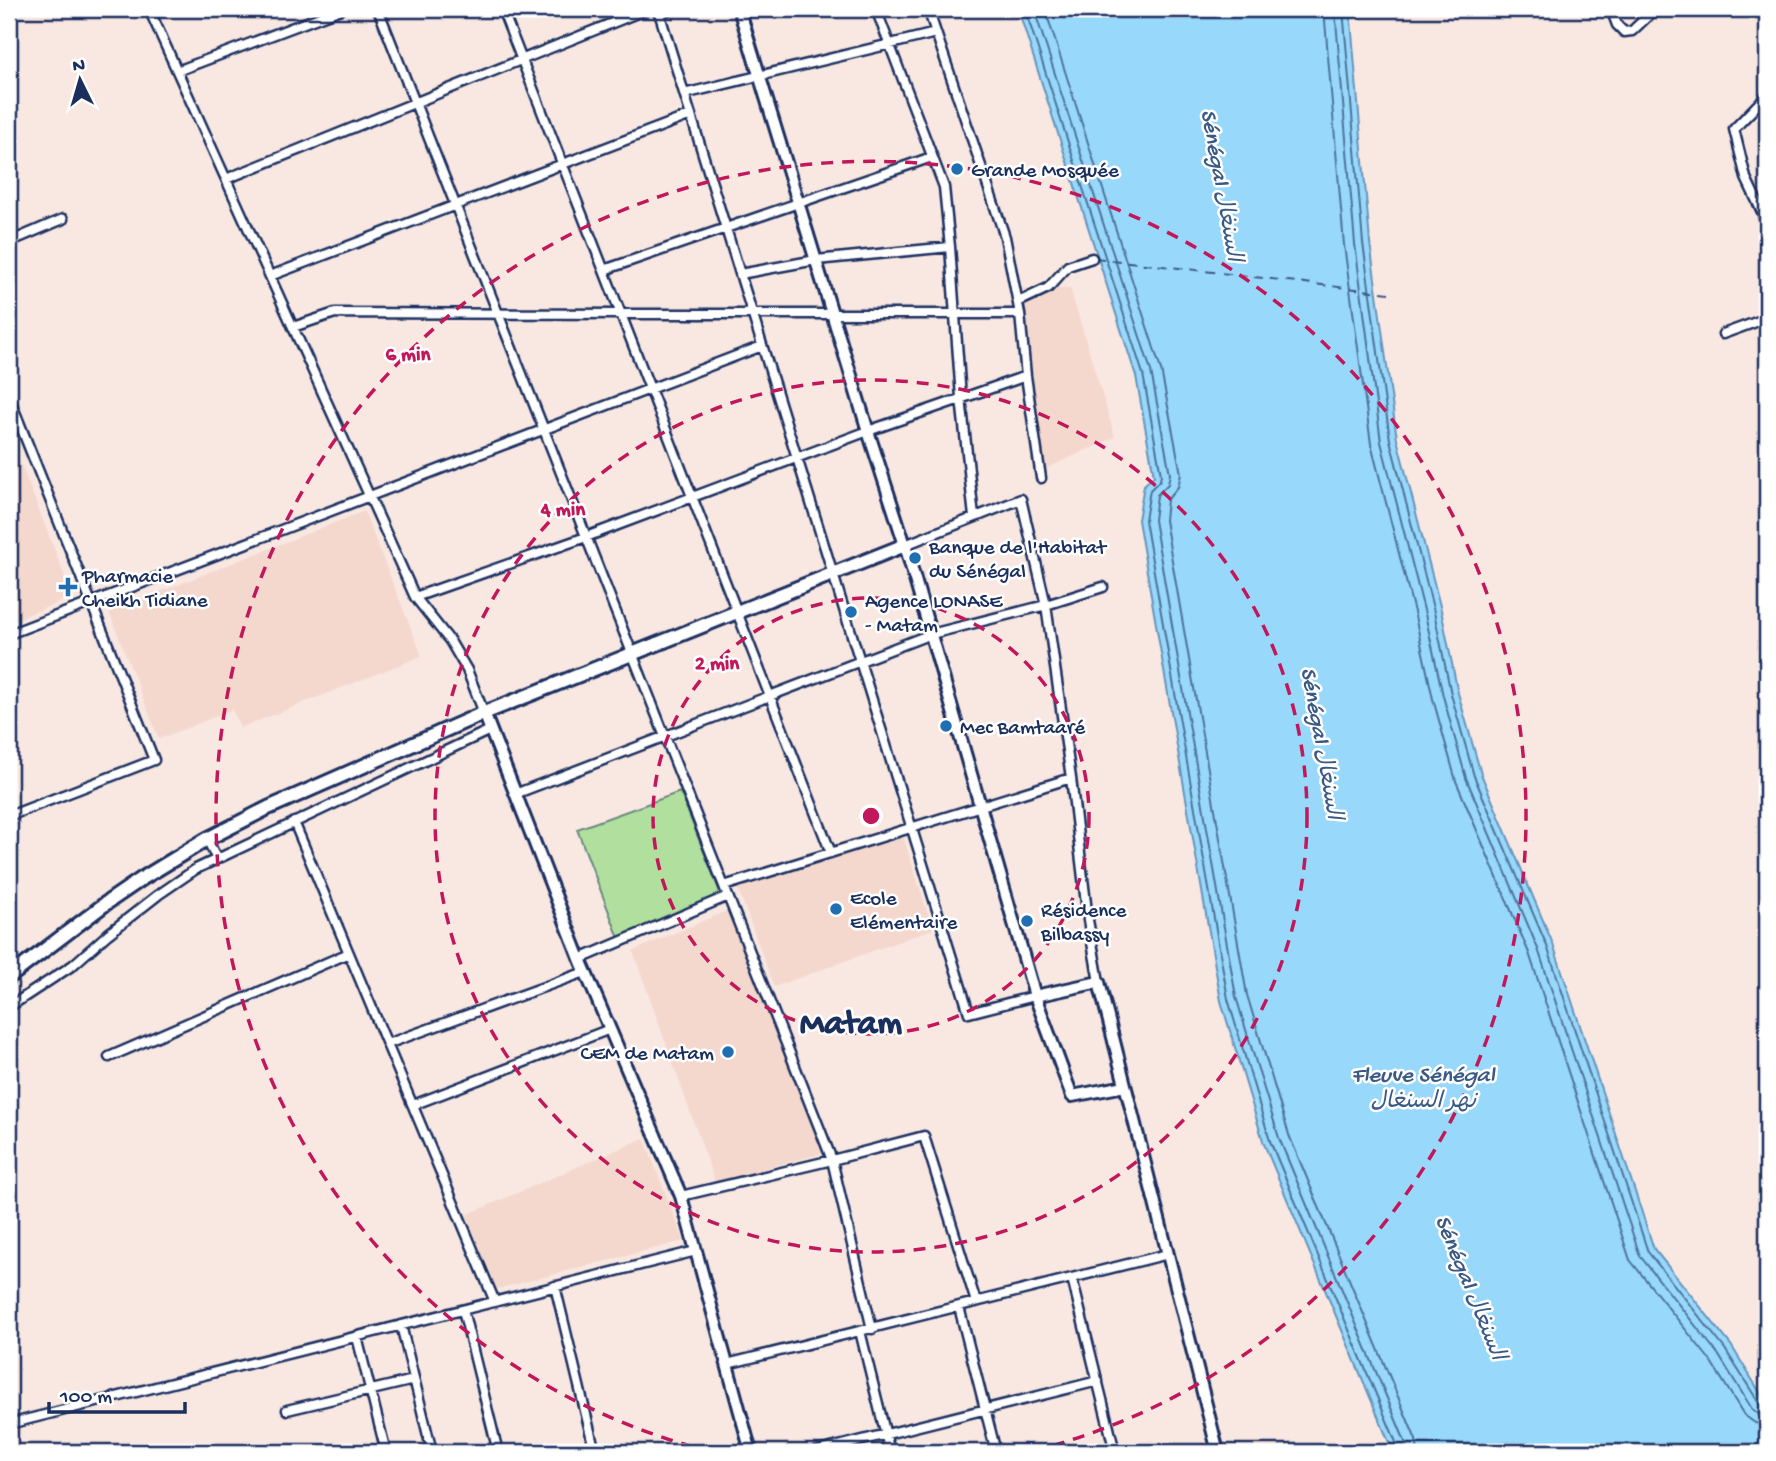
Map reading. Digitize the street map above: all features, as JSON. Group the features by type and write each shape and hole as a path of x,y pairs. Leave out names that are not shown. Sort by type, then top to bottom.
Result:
{"main road":[{"path":"739,9 867,431 905,545 1035,996 1072,1096 1125,1086"},
{"path":"9,977 143,878 207,839 268,808 484,713 905,545"},
{"path":"484,713 580,959 681,1196 751,1452"},
{"path":"1035,996 1099,982 1218,1452"}],"street":[{"path":"149,9 415,597 450,640 467,670 484,713"},
{"path":"177,71 341,9"},
{"path":"378,9 832,1160 872,1329"},
{"path":"502,9 831,853"},
{"path":"226,179 648,9"},
{"path":"673,9 658,11 969,1013 1035,996"},
{"path":"876,9 944,187 961,398 974,517"},
{"path":"928,9 1004,237 1020,314 1041,478"},
{"path":"1611,9 1617,25 1624,32 1632,31 1651,13 1666,9"},
{"path":"684,94 936,33"},
{"path":"1767,95 1734,129 1746,178 1763,214 1767,234"},
{"path":"270,276 691,115"},
{"path":"604,270 932,157"},
{"path":"9,242 63,219"},
{"path":"740,274 816,260 950,247"},
{"path":"1018,302 1048,288 1068,266 1092,258"},
{"path":"292,327 335,313 1020,314"},
{"path":"1723,334 1767,318"},
{"path":"9,634 762,346"},
{"path":"415,597 586,537 867,431 1026,376"},
{"path":"9,397 154,760 9,816"},
{"path":"905,545 1021,499 1046,604 1088,920 1099,982"},
{"path":"515,794 931,634 1103,587"},
{"path":"9,1007 73,965 108,934 196,869 490,730"},
{"path":"724,886 1071,778"},
{"path":"293,822 495,1302"},
{"path":"207,839 217,859"},
{"path":"580,959 728,896"},
{"path":"109,1057 349,953"},
{"path":"387,1044 586,972"},
{"path":"413,1105 610,1029"},
{"path":"681,1196 924,1136 976,1303"},
{"path":"9,1424 696,1251"},
{"path":"727,1364 1168,1254"},
{"path":"1072,1278 1115,1452"},
{"path":"555,1286 595,1452"},
{"path":"959,1307 996,1452"},
{"path":"463,1310 498,1452"},
{"path":"401,1325 432,1452"},
{"path":"860,1331 890,1452"},
{"path":"357,1336 384,1444"},
{"path":"287,1410 414,1380"},
{"path":"816,1452 1098,1381"}],"shaded area":[{"path":"1070,288 1115,437 1043,470 1019,289"},
{"path":"9,434 73,597 9,622"},
{"path":"364,511 422,656 240,728 232,710 159,739 109,612"},
{"name":"Ecole Elémentaire","path":"902,833 933,929 774,987 738,889"},
{"name":"CEM de Matam","path":"733,908 823,1153 715,1182 633,951"},
{"path":"644,1138 684,1241 497,1289 466,1215"}],"green space":[{"path":"680,792 721,895 619,938 577,829"}],"water":[{"name":"Fleuve Sénégal نهر السنغال","path":"1018,9 1350,9 1370,243 1397,439 1441,610 1458,693 1481,774 1553,944 1654,1249 1731,1345 1767,1404 1767,1452 1393,1452 1264,1144 1221,1001 1138,520 1144,485 1154,476 1136,376"}],"ferry route":[{"path":"1095,258 1389,293"}],"place":[{"name":"Grande Mosquée","path":"957,169"},
{"name":"Banque de l'Habitat du Sénégal","path":"915,558"},
{"name":"Pharmacie Cheikh Tidiane","path":"68,587"},
{"name":"Agence LONASE - Matam","path":"851,612"},
{"name":"Mec Bamtaaré","path":"946,726"},
{"name":"Ecole Elémentaire","path":"836,909"},
{"name":"Résidence Bilbassy","path":"1027,921"},
{"name":"CEM de Matam","path":"728,1052"}],"district":[{"name":"Matam","path":"851,1020"}],"water label":[{"name":"Sénégal السنغال","path":"1223,185"},
{"name":"Sénégal السنغال","path":"1323,743"},
{"name":"Sénégal السنغال","path":"1472,1287"}]}
